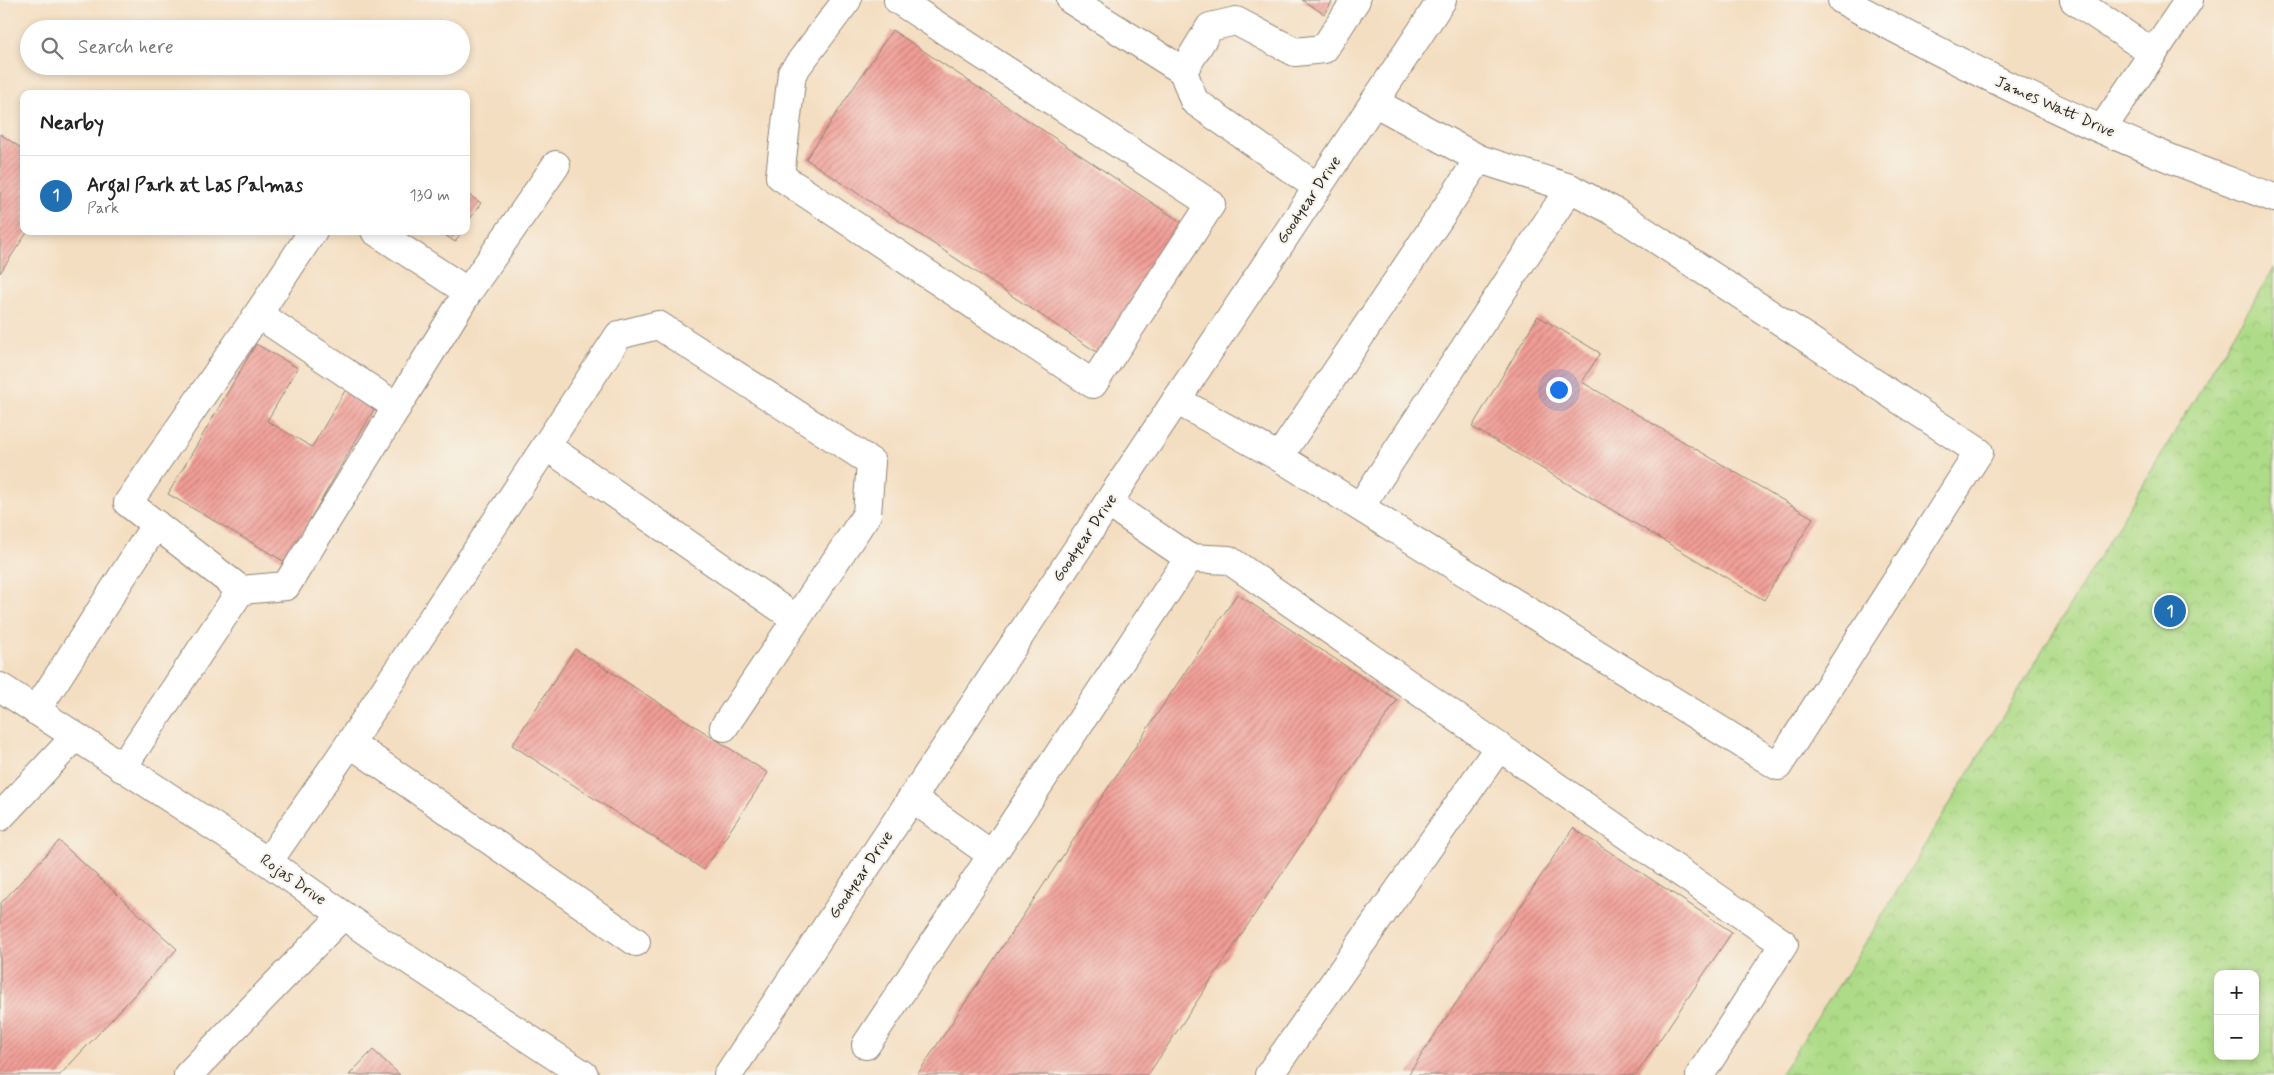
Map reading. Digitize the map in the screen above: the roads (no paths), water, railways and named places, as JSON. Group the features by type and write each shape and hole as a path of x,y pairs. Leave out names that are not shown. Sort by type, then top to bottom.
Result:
{"street":[{"path":"847,0 792,73 780,176 1093,384 1211,204 898,0"},
{"path":"1071,0 1184,70 1194,101 1317,187"},
{"path":"1184,70 1210,27 1236,21 1295,52 1324,49 1356,0"},
{"name":"Goodyear Drive","path":"728,1075 1442,0"},
{"name":"James Watt Drive","path":"1842,0 1935,51 2102,129 2156,153 2274,198"},
{"path":"2074,0 2153,53"},
{"path":"2102,129 2190,0"},
{"path":"1176,400 1279,457 1360,506 1778,766 1979,452 1615,212 1570,188 1479,159 1374,102"},
{"path":"1279,457 1479,159"},
{"path":"310,235 128,502 241,590 286,586 468,292 556,165"},
{"path":"1360,506 1570,188"},
{"path":"381,235 468,292"},
{"path":"258,314 397,407"},
{"path":"268,862 350,743 619,335 658,325 871,462 867,514 724,727"},
{"path":"546,446 796,619"},
{"path":"1108,503 1189,558 1229,560 1784,944 1700,1075"},
{"path":"36,712 156,524"},
{"path":"866,1045 1189,558"},
{"path":"122,768 241,590"},
{"name":"Rojas Drive","path":"0,688 268,862 343,915 584,1075"},
{"path":"0,817 75,737"},
{"path":"350,743 636,942"},
{"path":"1268,1075 1499,747"},
{"path":"912,798 992,855"},
{"path":"188,1075 343,915"}],"place":[{"name":"Argal Park at Las Palmas","path":"2170,611"}]}
